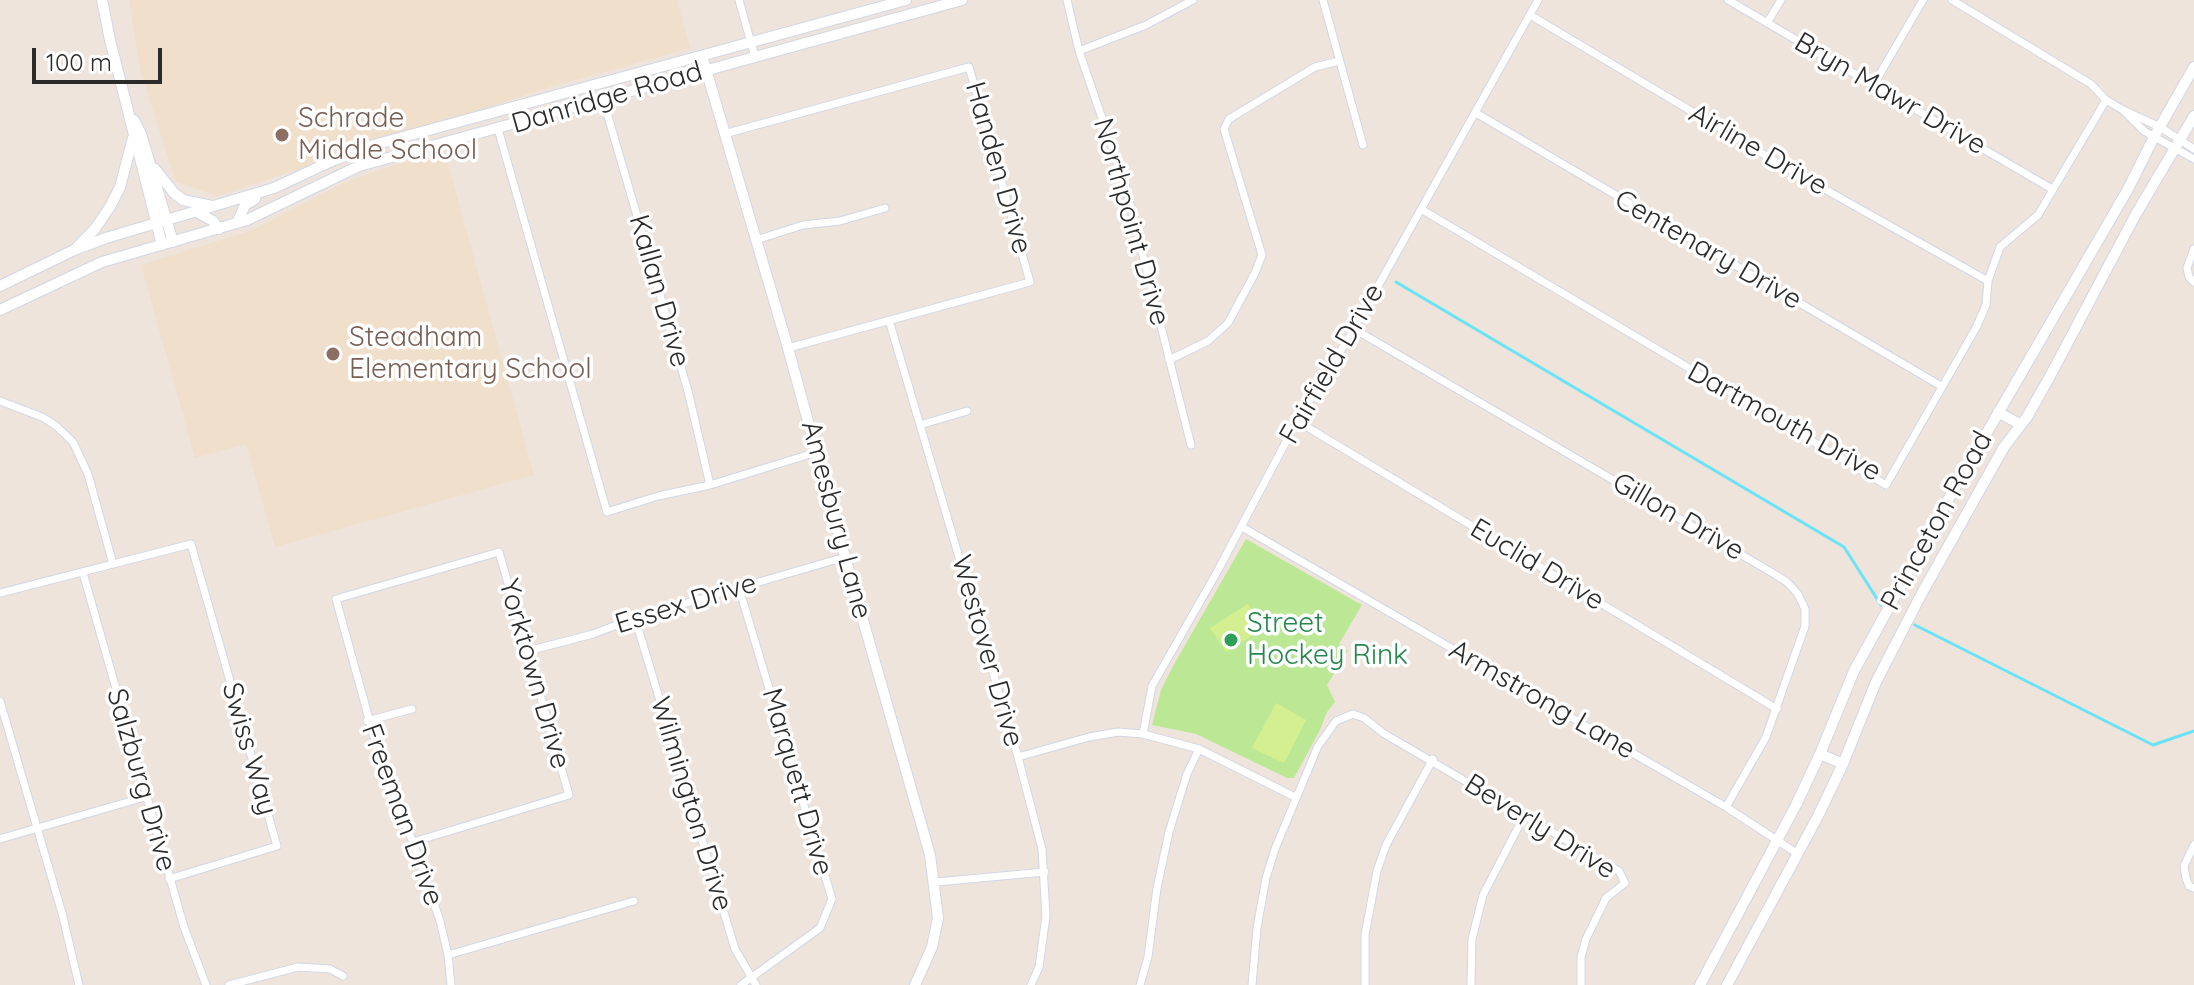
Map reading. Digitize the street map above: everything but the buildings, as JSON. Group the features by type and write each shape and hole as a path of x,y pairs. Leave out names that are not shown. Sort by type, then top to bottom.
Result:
{"main road":[{"path":"102,0 130,111 159,178 174,193 196,204 218,207"},
{"name":"Danridge Road","path":"74,250 274,188 370,146 906,0"},
{"name":"Danridge Road","path":"0,310 102,262 237,223 359,166 962,0"},
{"name":"Amesbury Lane","path":"702,56 788,348 930,855 936,882 938,918 932,947 915,985"},
{"name":"Princeton Road","path":"1700,985 1778,840 1820,754 1854,671 1959,479 2128,189 2194,67"},
{"path":"130,111 133,136 162,223"},
{"name":"Princeton Road","path":"1727,985 1843,764 1876,682 1922,593 2004,447 2021,425 2080,322 2136,214 2194,116"},
{"path":"0,286 74,250 95,229 120,187 133,136"},
{"path":"146,150 167,244"},
{"path":"237,223 245,205 274,188"},
{"path":"197,212 213,221 219,229"},
{"path":"1998,412 2021,425"},
{"path":"1959,479 1979,491"},
{"path":"1903,581 1922,593"},
{"path":"1820,754 1843,764"}],"street":[{"path":"739,0 755,57"},
{"name":"Northpoint Drive","path":"1067,0 1079,51 1126,188 1191,445"},
{"path":"1079,51 1146,25 1193,0"},
{"path":"1323,0 1363,145"},
{"name":"Fairfield Drive","path":"1143,734 1152,686 1242,527 1297,421 1354,329 1538,0"},
{"name":"Bryn Mawr Drive","path":"1728,0 2052,189"},
{"path":"1767,23 1781,0"},
{"path":"1874,84 1923,0"},
{"path":"1952,0 2091,84 2106,100 2178,145 2194,159"},
{"name":"Airline Drive","path":"1530,15 1780,164 1988,281"},
{"path":"1169,360 1208,341 1228,323 1262,255 1224,129 1229,119 1315,67 1339,61"},
{"name":"Handen Drive","path":"724,134 969,67 1030,282 889,320"},
{"name":"Kallan Drive","path":"603,99 688,391 710,485"},
{"name":"Dartmouth Drive","path":"1421,209 1886,485 1977,326 1986,305 1988,281 2000,247 2038,215 2106,100"},
{"name":"Centenary Drive","path":"1476,113 1941,386"},
{"path":"498,129 607,512 817,452"},
{"path":"2178,145 2194,149"},
{"path":"756,240 803,225 840,221 885,208"},
{"path":"2194,249 2187,268 2194,282"},
{"path":"788,348 889,320"},
{"name":"Westover Drive","path":"889,320 1018,757 1042,849 1046,916 1039,967 1031,985"},
{"name":"Gillon Drive","path":"1354,329 1787,582 1803,603 1806,616 1766,737 1726,807"},
{"path":"0,401 42,417 73,442 88,474 113,564 0,593"},
{"path":"920,425 967,411"},
{"name":"Euclid Drive","path":"1297,421 1777,709"},
{"name":"Armstrong Lane","path":"1242,527 1726,807 1798,854"},
{"name":"Swiss Way","path":"113,564 191,544 277,846 169,879"},
{"name":"Freeman Drive","path":"451,985 440,921 413,842 388,788 367,721 336,599 499,552"},
{"name":"Yorktown Drive","path":"413,842 569,795 499,552"},
{"name":"Essex Drive","path":"528,651 845,557"},
{"name":"Salzburg Drive","path":"83,573 169,879 198,971 206,985"},
{"name":"Marquett Drive","path":"739,588 832,899 820,928 754,982 741,985"},
{"name":"Wilmington Drive","path":"635,618 731,938 754,982"},
{"path":"0,701 62,913 79,985"},
{"path":"367,721 412,709"},
{"name":"Beverly Drive","path":"1295,797 1310,761 1327,732 1336,721 1353,714 1597,856 1619,871 1625,883 1606,898 1586,939 1581,957 1581,985"},
{"path":"1018,757 1089,737 1118,732 1143,734 1199,749 1295,797 1266,878 1257,928 1252,985"},
{"path":"1140,985 1148,957 1157,888 1169,832 1187,774 1199,749"},
{"path":"1365,985 1365,935 1377,871 1386,845 1433,759"},
{"path":"0,839 145,797"},
{"path":"1471,985 1472,939 1483,895 1524,816"},
{"path":"2194,845 2184,866 2189,886 2194,888"},
{"path":"936,882 1045,872"},
{"path":"448,955 634,901"},
{"path":"229,985 298,967 330,969 343,976"}],"shaded area":[{"name":"Schrade Middle School","path":"129,0 677,0 690,48 550,87 217,196 176,182 140,70"},
{"name":"Steadham Elementary School","path":"445,153 534,475 275,547 246,444 195,458 141,265 253,230 341,184 392,166"}],"green space":[{"path":"1246,539 1362,605 1339,644 1348,651 1327,685 1335,702 1294,778 1287,778 1196,734 1152,725 1161,690 1173,666"},
{"name":"Street Hockey Rink","path":"1248,604 1264,628 1226,652 1210,628"},
{"path":"1276,703 1306,720 1284,763 1252,748"}],"waterway":[{"path":"1396,282 1844,547 1881,605"},
{"path":"1915,625 2153,745 2194,731"}],"place":[{"name":"Schrade Middle School","path":"282,135"},
{"name":"Steadham Elementary School","path":"333,354"},
{"name":"Street Hockey Rink","path":"1231,640"}]}
